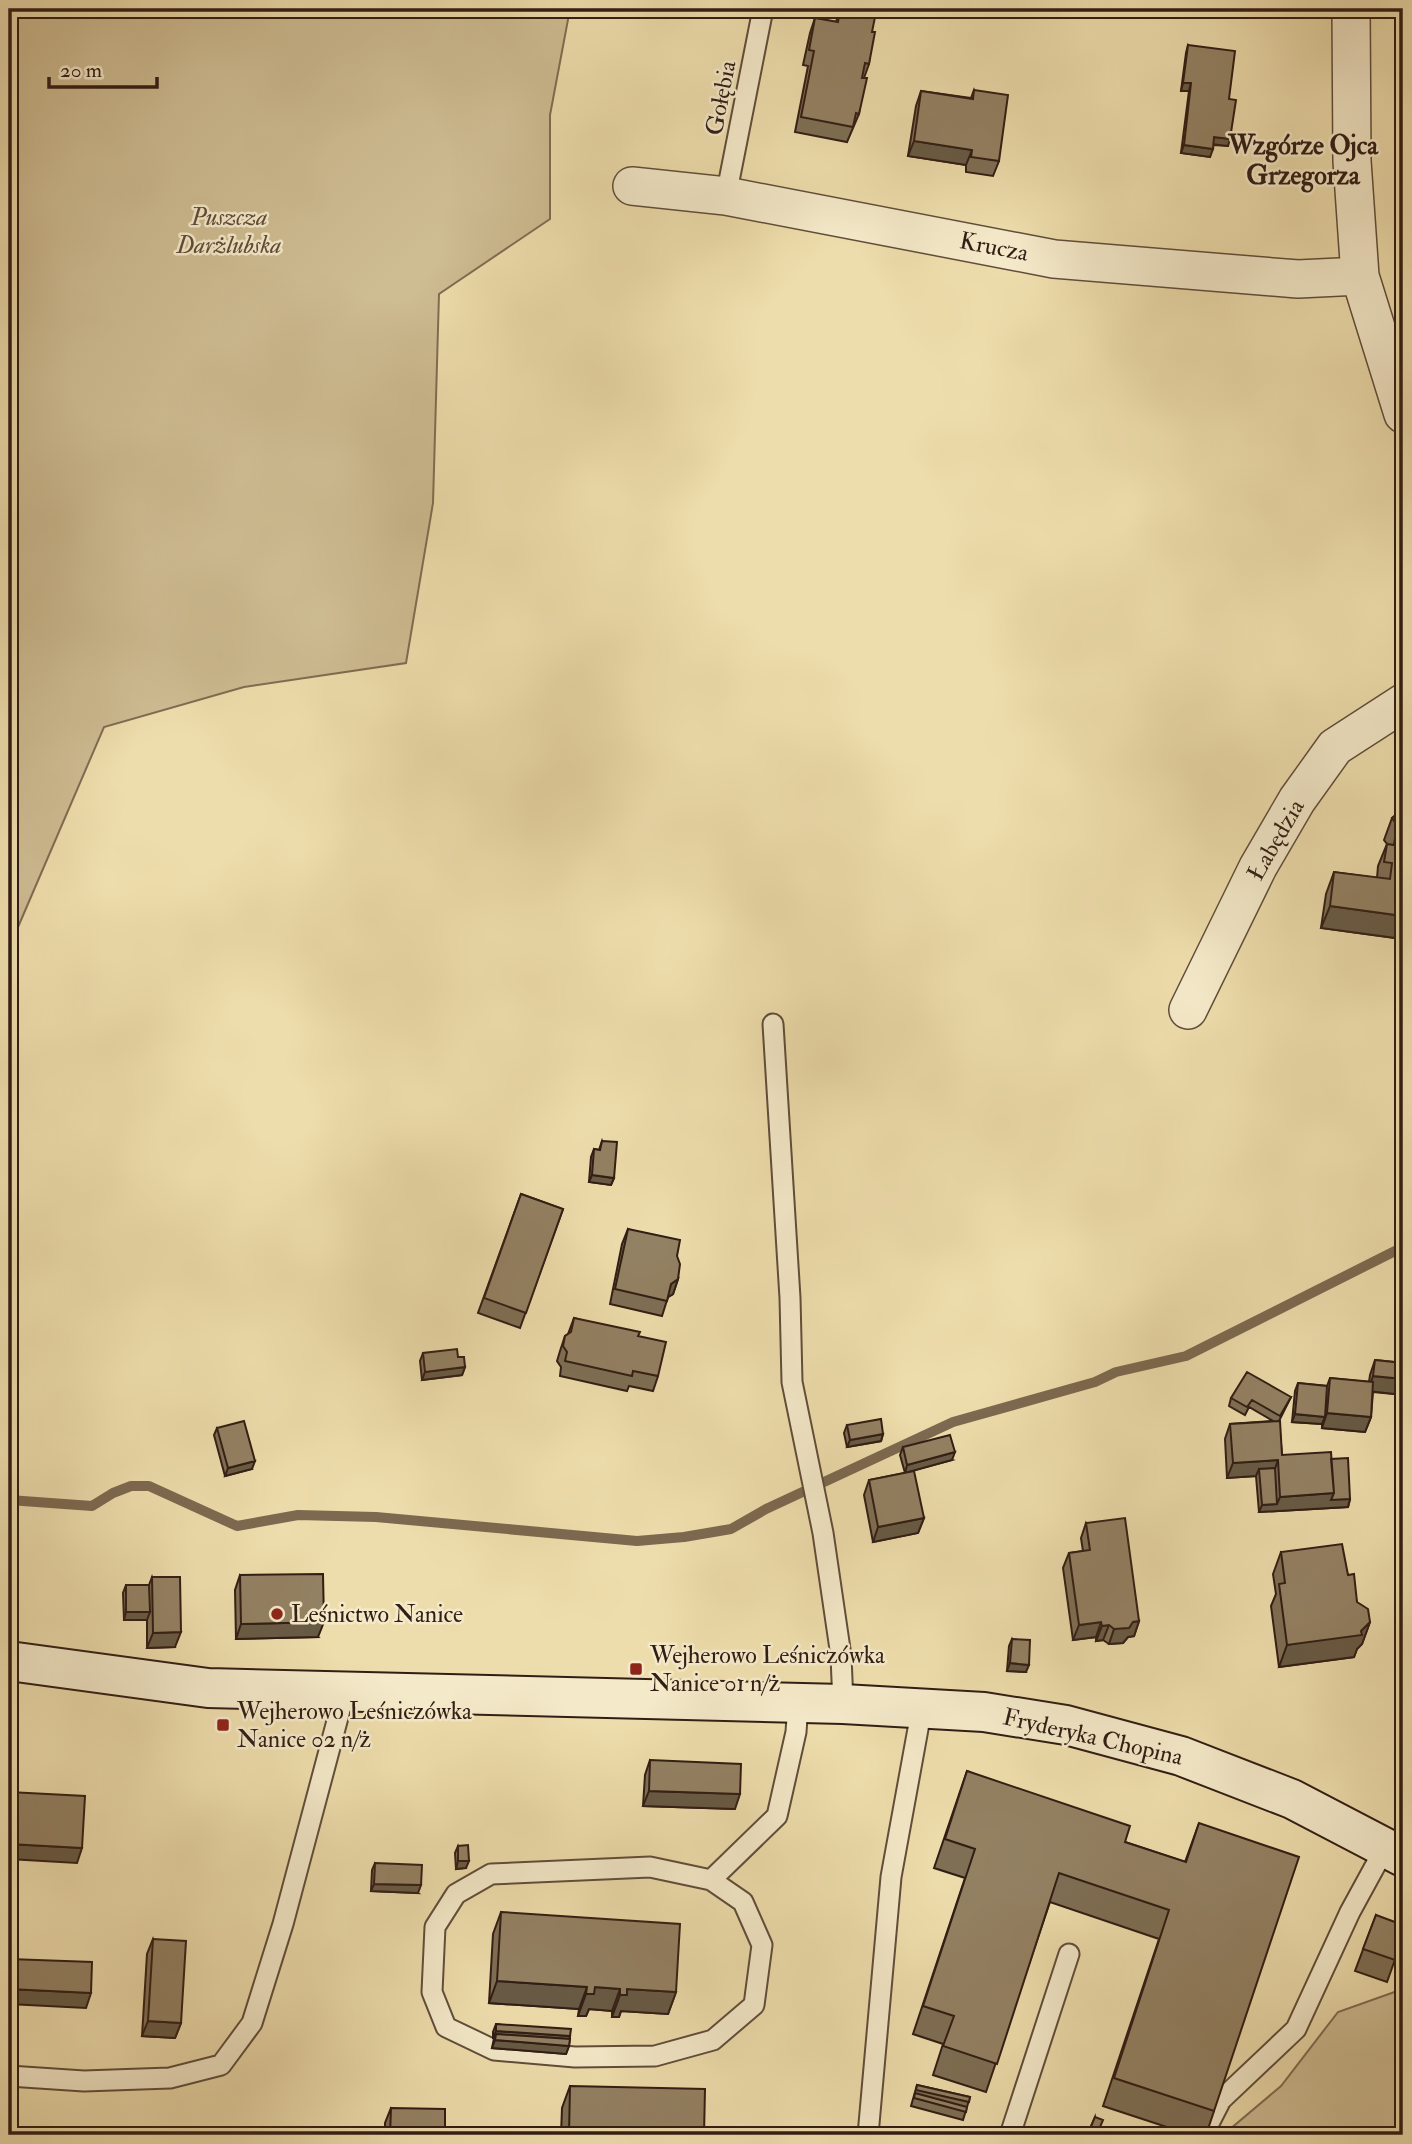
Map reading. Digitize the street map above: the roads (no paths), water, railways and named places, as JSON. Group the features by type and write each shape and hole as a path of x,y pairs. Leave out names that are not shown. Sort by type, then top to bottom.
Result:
{"street":[{"path":"1351,9 1352,161 1360,276 1403,414"},
{"name":"Krucza","path":"632,186 726,196 1054,259 1298,279 1360,276"},
{"name":"Łabędzia","path":"1188,1010 1258,867 1297,800 1335,747 1403,703"},
{"name":"Fryderyka Chopina","path":"9,1661 208,1688 843,1704 984,1712 1066,1726 1181,1756 1292,1799 1394,1852"}],"lane":[{"name":"Gołębia","path":"726,196 763,9"},
{"path":"773,1024 790,1298 792,1382 823,1533 841,1656 843,1704"},
{"path":"9,2076 84,2081 170,2078 221,2065 252,2023 283,1924 345,1691"},
{"path":"711,1880 777,1816 796,1732 798,1703"},
{"path":"868,2135 891,1877 922,1707"},
{"path":"1203,2135 1221,2100 1296,2029 1350,1912 1394,1852"},
{"path":"650,1867 711,1880 743,1902 762,1945 754,2005 713,2040 655,2056 575,2057 494,2050 446,2027 432,1992 435,1927 456,1894 491,1874 650,1867"},
{"path":"1010,2135 1069,1954"}],"waterway":[{"path":"9,1500 92,1506 131,1486 149,1486 237,1526 298,1515 376,1517 637,1541 731,1529 766,1509 953,1422 1095,1382 1116,1372 1186,1356 1403,1247"}],"place":[{"name":"Leśnictwo Nanice","path":"277,1614"},
{"name":"Wejherowo Leśniczówka Nanice 01 n/ż","path":"636,1669"},
{"name":"Wejherowo Leśniczówka Nanice 02 n/ż","path":"223,1725"}],"district":[{"name":"Wzgórze Ojca Grzegorza","path":"1303,161"}],"park label":[{"name":"Puszcza Darżlubska","path":"229,231"}]}
